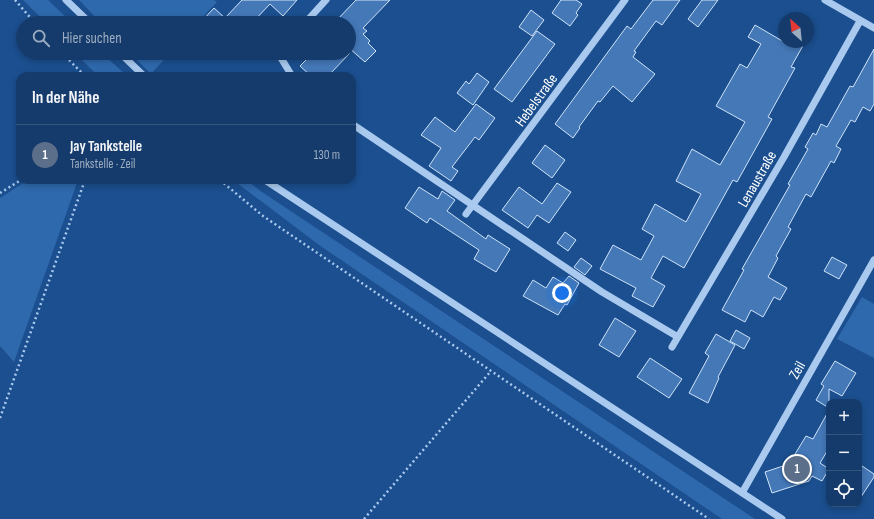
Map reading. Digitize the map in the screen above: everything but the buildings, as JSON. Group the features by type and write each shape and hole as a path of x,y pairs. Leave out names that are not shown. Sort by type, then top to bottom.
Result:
{"street":[{"path":"66,0 83,16"},
{"path":"311,16 326,0"},
{"name":"Hebelstraße","path":"466,214 625,0"},
{"path":"826,0 874,28"},
{"name":"Lenaustraße","path":"672,347 784,158 860,21"},
{"path":"127,60 140,72"},
{"path":"282,60 290,72"},
{"path":"356,127 602,292 678,337"},
{"path":"271,184 782,519"},
{"name":"Zeil","path":"742,493 874,260"}],"path":[{"path":"15,0 29,16"},
{"path":"69,60 81,72"},
{"path":"0,193 16,183"},
{"path":"0,418 84,184"},
{"path":"225,184 263,216 709,519"},
{"path":"364,519 491,371"}],"shaded area":[{"path":"23,0 48,0 65,16 39,16"},
{"path":"79,0 214,0 217,2 204,16 94,16"},
{"path":"82,60 110,60 123,72 94,72"},
{"path":"137,60 164,60 153,72 149,72"},
{"path":"22,184 77,184 14,362 0,346 0,198"},
{"path":"238,184 252,184 755,519 722,519 319,245"},
{"path":"862,297 874,304 874,358 837,339"}],"place":[{"name":"Jay Tankstelle","path":"797,469"}]}
